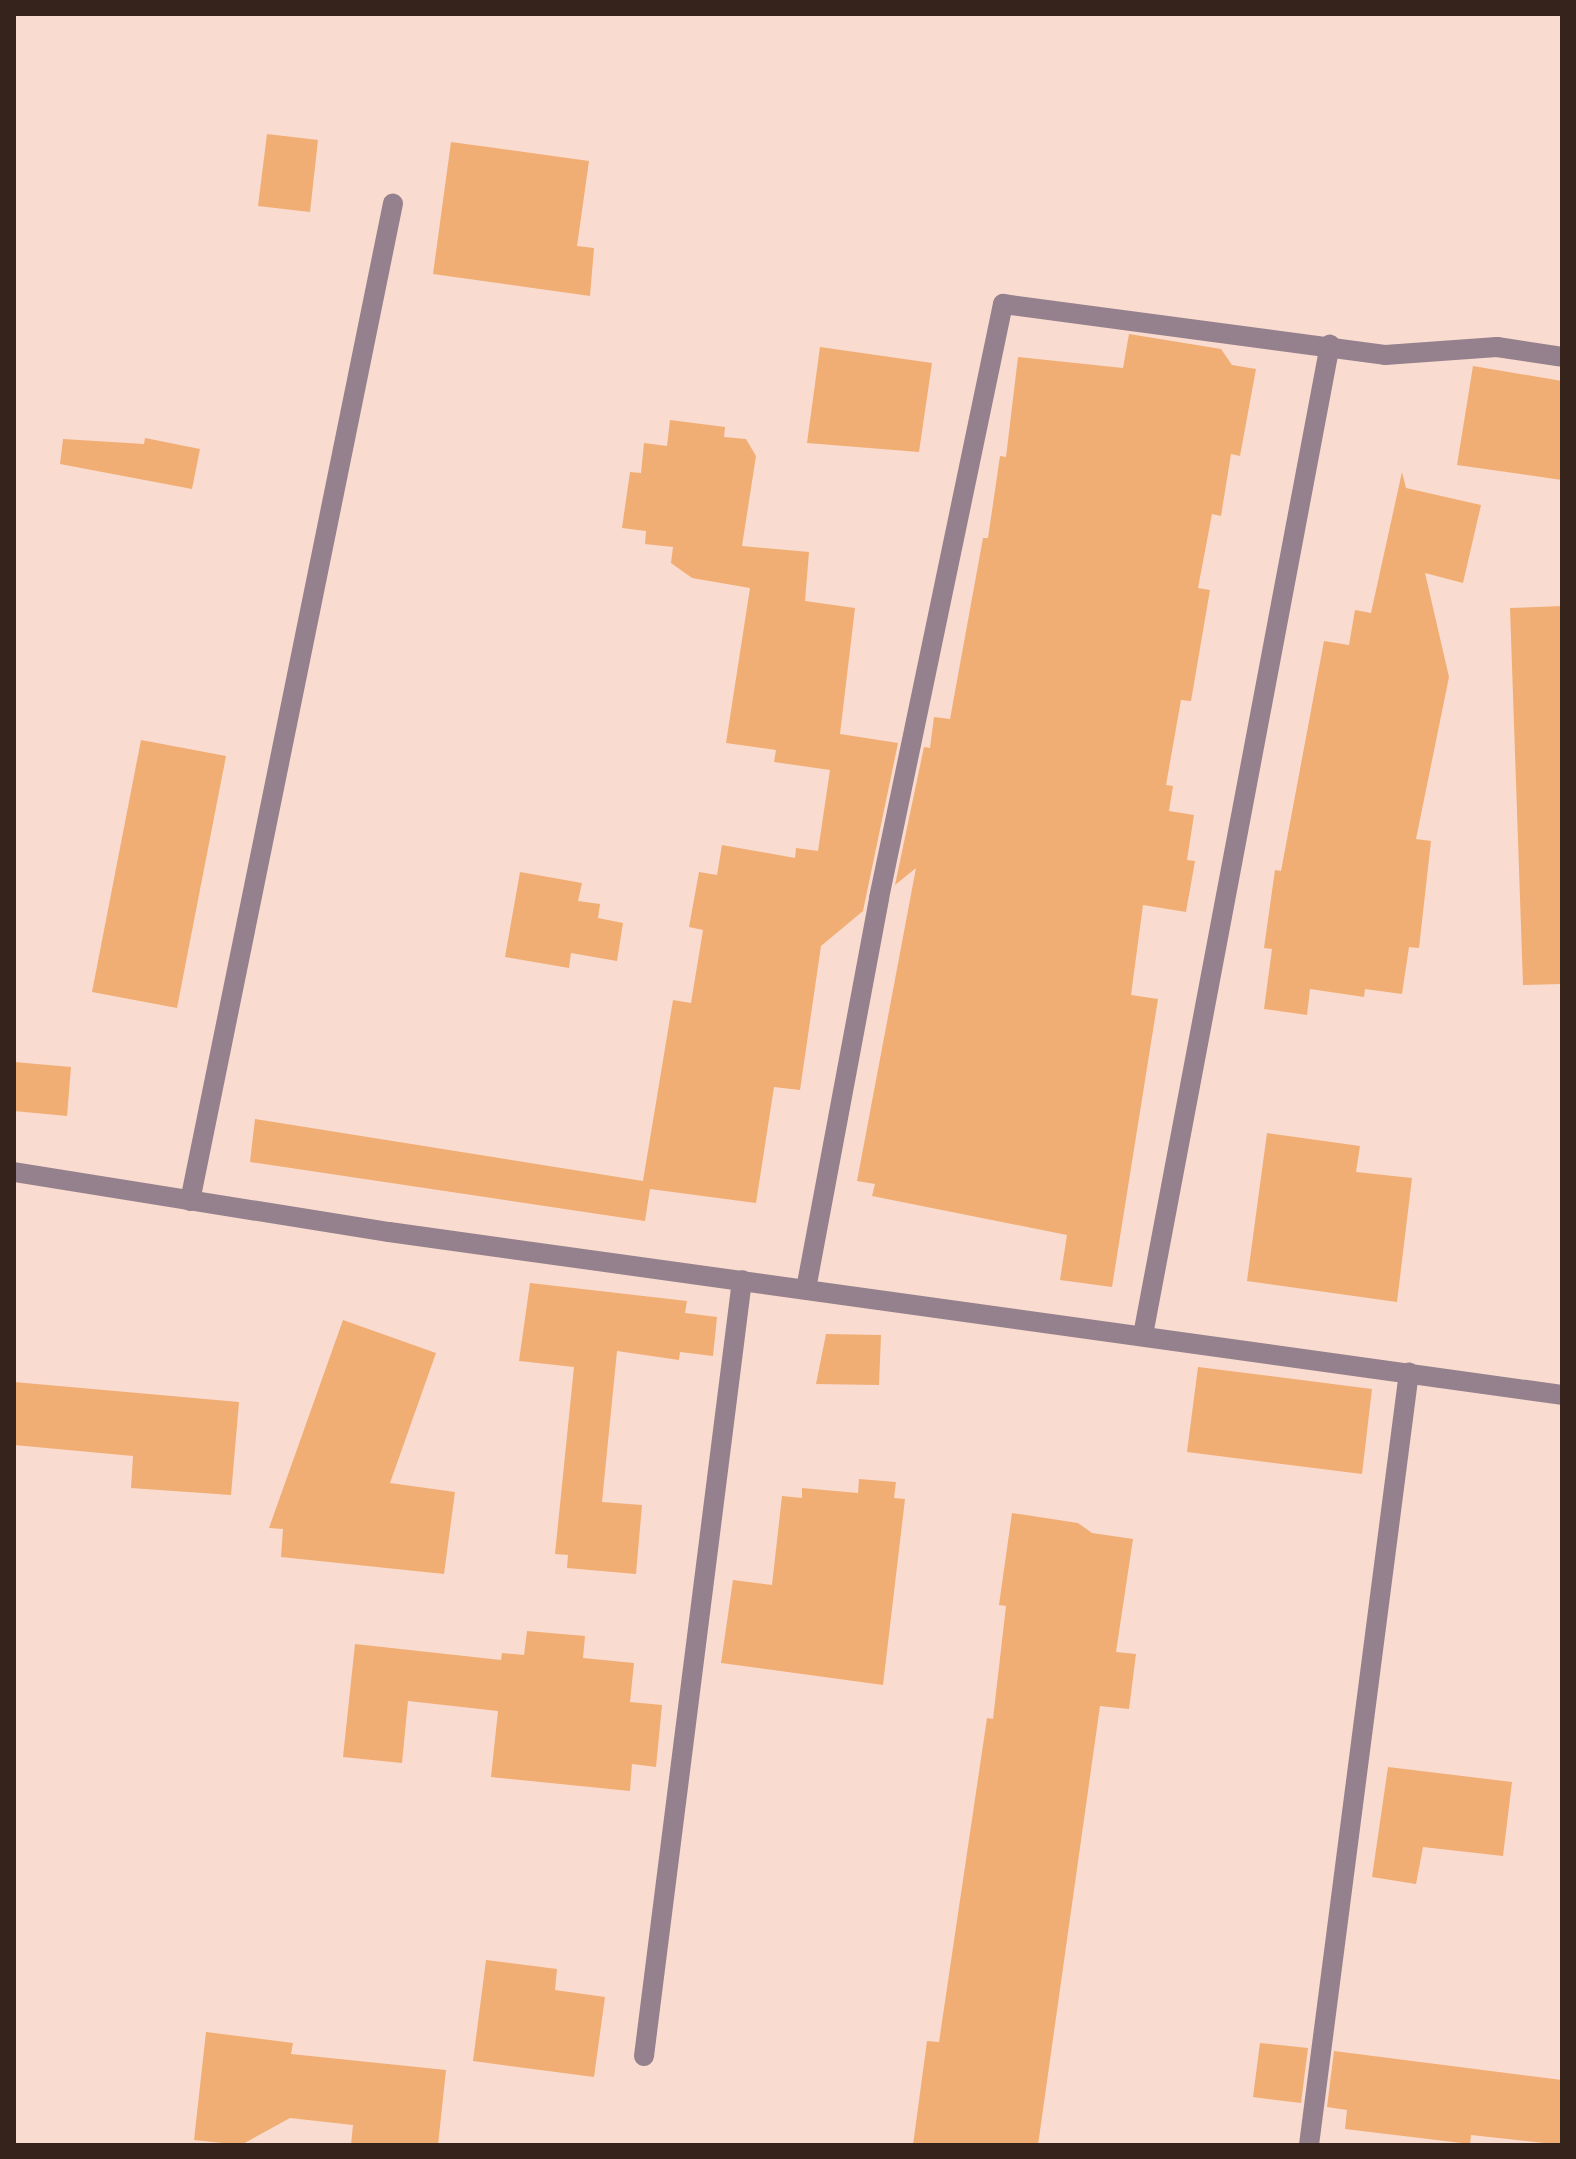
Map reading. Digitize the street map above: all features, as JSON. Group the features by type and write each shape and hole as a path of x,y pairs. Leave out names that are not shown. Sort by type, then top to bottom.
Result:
{"street":[{"path":"190,1201 393,203"},
{"path":"806,1289 879,898 1003,304 1330,344 1385,355 1497,347 1562,357"},
{"path":"1143,1335 1330,344"},
{"path":"14,1172 190,1201 1562,1395"},
{"path":"644,2056 742,1280"},
{"path":"1309,2145 1409,1372"}],"building":[{"path":"267,134 318,140 310,212 258,206"},
{"path":"451,142 589,161 577,246 594,248 590,296 433,274"},
{"path":"1129,334 1221,349 1232,365 1256,369 1240,456 1231,454 1221,516 1212,514 1198,588 1210,590 1191,701 1181,700 1166,785 1173,786 1169,811 1194,815 1187,860 1195,861 1186,912 1143,905 1131,995 1158,999 1112,1287 1060,1280 1067,1235 872,1196 875,1184 857,1181 916,868 895,885 924,747 930,748 934,717 950,719 983,538 988,538 1000,456 1006,457 1018,357 1123,368"},
{"path":"820,347 932,363 919,452 807,443"},
{"path":"1473,366 1562,381 1562,480 1457,465"},
{"path":"670,420 725,427 724,437 746,439 756,456 742,546 809,552 805,601 855,608 840,734 898,743 863,911 821,946 800,1090 774,1087 756,1203 650,1189 645,1221 250,1162 255,1119 643,1181 673,1000 691,1003 703,930 689,927 699,872 717,875 722,845 795,858 796,848 818,851 830,770 774,762 776,750 726,743 750,588 692,578 671,563 673,547 645,544 646,531 622,528 630,472 641,473 644,443 667,446"},
{"path":"145,438 200,449 192,489 60,464 63,439 144,444"},
{"path":"1402,472 1406,488 1481,505 1463,583 1425,573 1449,677 1416,839 1431,841 1419,948 1409,947 1402,994 1365,989 1364,997 1310,989 1307,1015 1264,1009 1272,949 1264,948 1275,870 1281,871 1324,641 1349,645 1355,610 1371,613"},
{"path":"1562,606 1562,984 1523,985 1510,608"},
{"path":"141,740 226,756 177,1008 92,992"},
{"path":"520,872 582,883 578,901 600,904 598,918 623,923 617,961 571,953 569,968 505,957"},
{"path":"14,1062 71,1067 67,1116 14,1111"},
{"path":"1267,1133 1360,1146 1356,1172 1412,1178 1397,1302 1247,1281"},
{"path":"530,1283 687,1301 685,1313 717,1317 713,1356 680,1352 679,1360 617,1351 602,1502 642,1505 636,1574 567,1568 568,1555 555,1554 574,1367 519,1361"},
{"path":"343,1320 436,1353 390,1483 455,1492 444,1574 281,1557 283,1529 269,1528"},
{"path":"826,1334 881,1335 879,1385 816,1384"},
{"path":"1198,1367 1372,1389 1362,1474 1187,1452"},
{"path":"14,1382 239,1402 231,1495 131,1488 133,1456 14,1445"},
{"path":"859,1479 896,1482 894,1498 905,1499 883,1685 721,1663 733,1580 772,1585 782,1496 802,1498 802,1488 858,1493"},
{"path":"1012,1513 1078,1523 1092,1533 1133,1539 1116,1652 1136,1654 1129,1709 1100,1706 1038,2145 913,2145 927,2041 939,2042 987,1718 993,1719 1006,1606 999,1605"},
{"path":"527,1631 585,1636 583,1658 634,1663 630,1702 662,1705 656,1767 632,1764 630,1791 491,1777 498,1711 408,1701 402,1763 343,1757 355,1644 501,1660 502,1653 524,1655"},
{"path":"1388,1767 1512,1782 1503,1856 1423,1847 1416,1884 1372,1877"},
{"path":"486,1960 557,1969 555,1990 605,1997 594,2077 473,2061"},
{"path":"206,2032 293,2043 291,2054 446,2070 438,2145 351,2145 353,2125 290,2118 241,2145 194,2140"},
{"path":"1260,2043 1308,2048 1301,2103 1253,2097"},
{"path":"1334,2051 1562,2080 1562,2145 1471,2135 1470,2144 1345,2129 1347,2110 1327,2107"}]}
